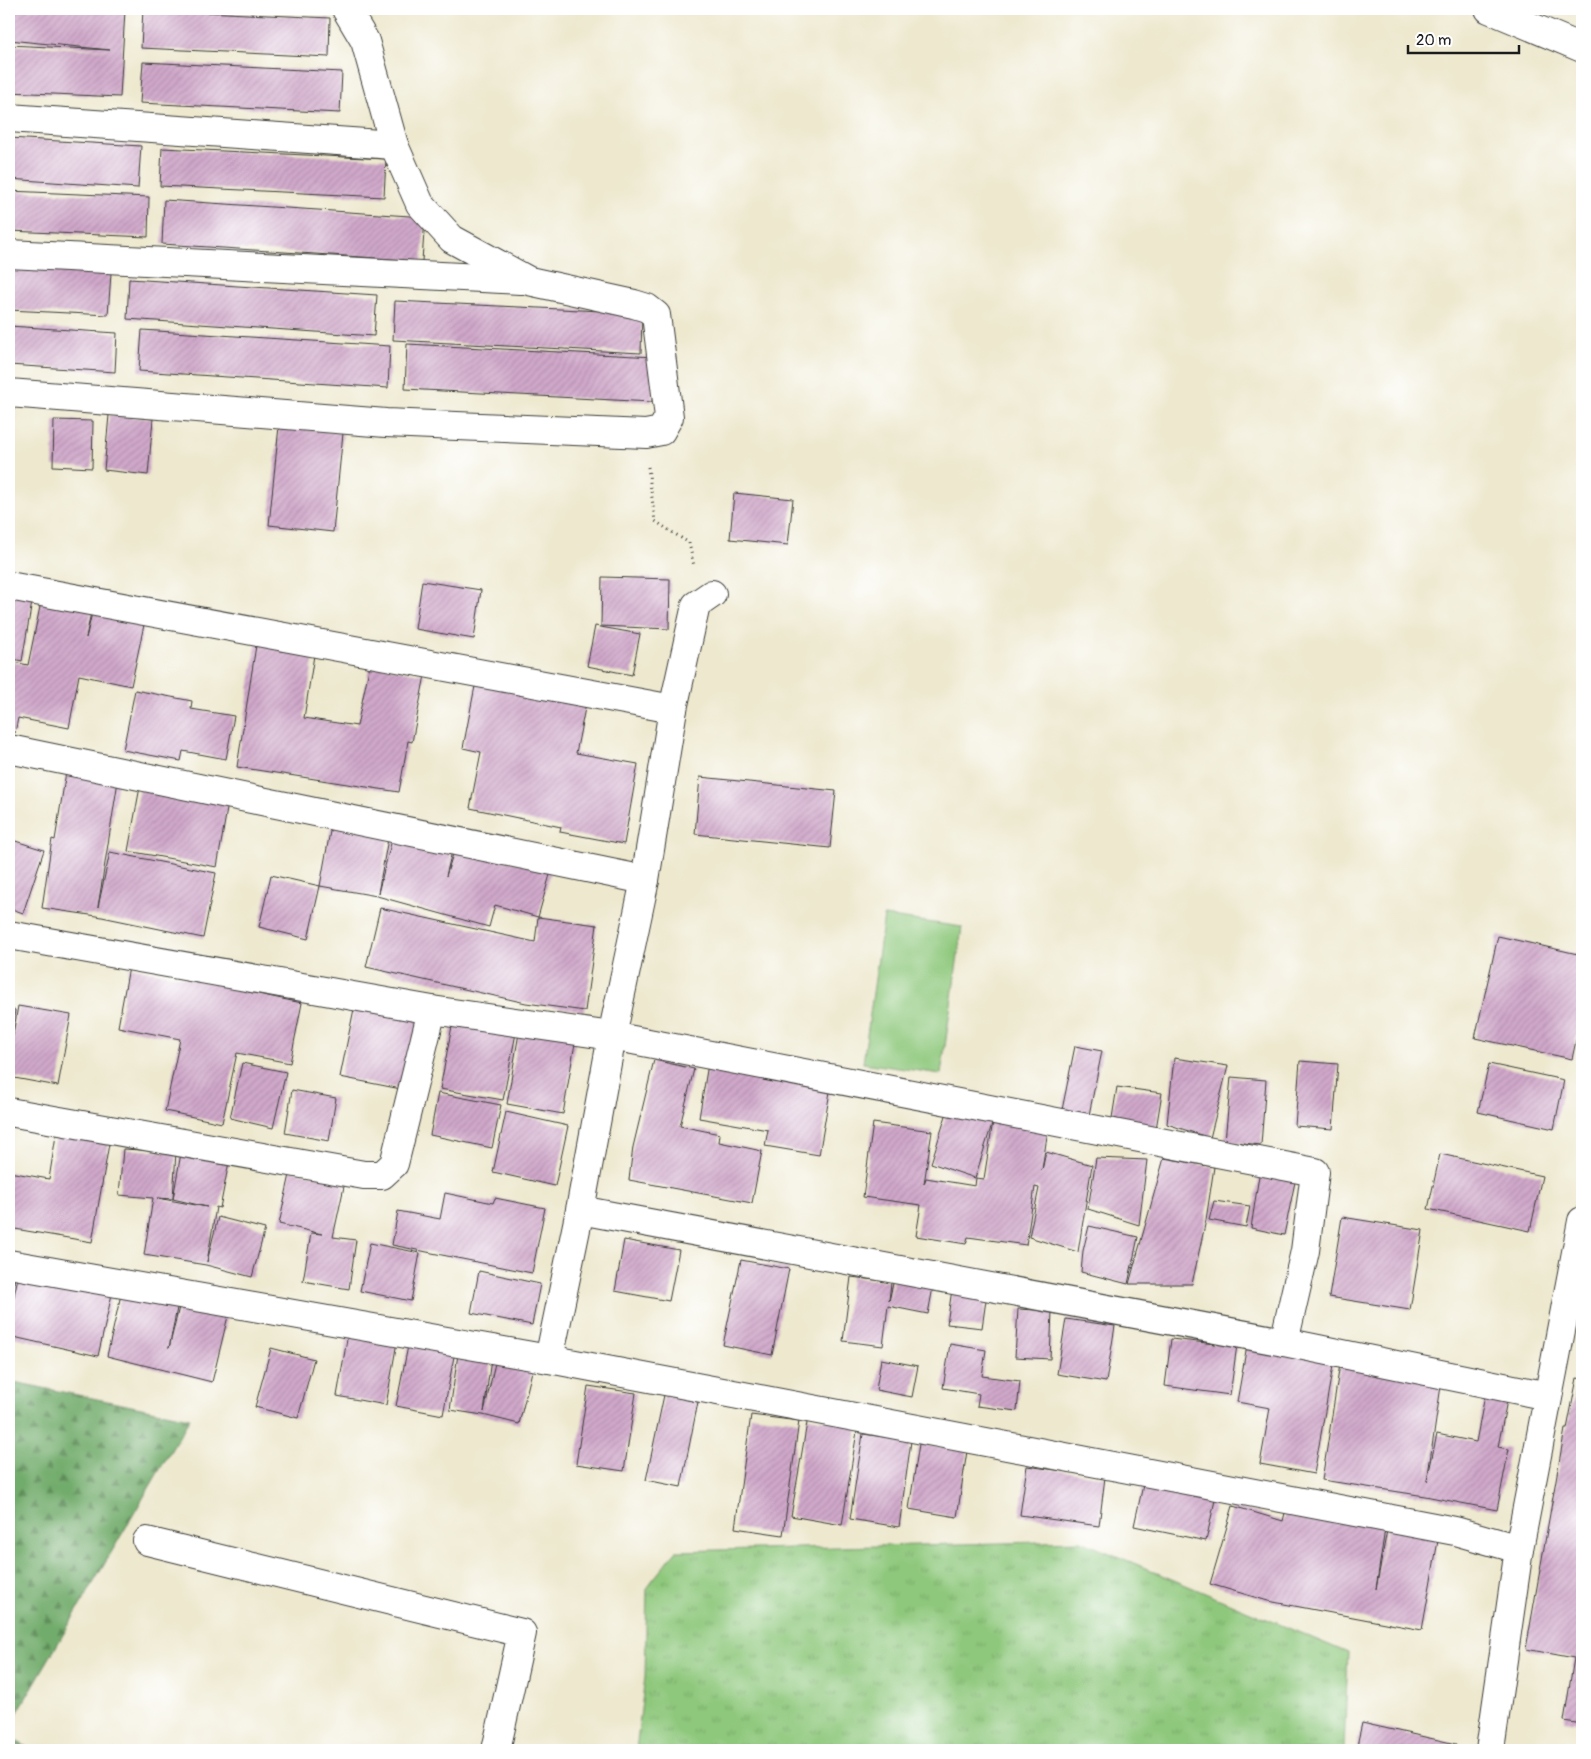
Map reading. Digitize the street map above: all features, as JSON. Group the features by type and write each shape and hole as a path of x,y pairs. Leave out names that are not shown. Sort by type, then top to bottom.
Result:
{"street":[{"path":"346,9 365,42 394,145 420,204 452,238 529,281"},
{"path":"1489,9 1582,48"},
{"path":"9,118 394,145"},
{"path":"9,254 529,281 634,304 647,308 656,315 669,417 661,431 646,434 386,423 9,393"},
{"path":"9,586 673,709"},
{"path":"549,1359 580,1210 612,1036 645,880 673,709 704,600"},
{"path":"9,749 645,880"},
{"path":"9,935 432,1010 612,1036 1315,1172 1305,1251 1284,1342"},
{"path":"9,1112 364,1175 382,1175 394,1164 432,1010"},
{"path":"580,1210 1284,1342 1548,1396"},
{"path":"1490,1750 1518,1549 1582,1221"},
{"path":"9,1264 549,1359 1455,1531 1518,1549"},
{"path":"147,1541 522,1633 496,1750"}],"path":[{"path":"646,434 655,521 690,543 696,580 704,600"}],"green space":[{"path":"884,916 962,927 941,1074 863,1063"},
{"path":"9,1381 190,1418 9,1727"},
{"path":"1081,1541 1348,1653 1344,1750 636,1750 645,1677 647,1587 676,1551"},
{"path":"9,1737 32,1750 9,1750"}],"building":[{"path":"9,9 125,10 120,97 9,92 9,45 110,50 9,40"},
{"path":"143,9 330,18 329,57 141,48"},
{"path":"143,62 342,72 340,113 140,103"},
{"path":"9,138 141,146 138,188 9,179"},
{"path":"162,148 386,159 384,197 160,186"},
{"path":"9,191 149,197 148,237 9,231"},
{"path":"164,200 425,217 422,261 162,244"},
{"path":"9,267 111,273 108,315 9,310"},
{"path":"129,279 377,295 374,336 127,319"},
{"path":"395,301 642,313 641,353 393,340"},
{"path":"9,326 117,333 115,372 9,365"},
{"path":"142,330 390,346 388,388 139,371"},
{"path":"407,344 654,357 652,402 405,389"},
{"path":"109,415 153,419 148,475 104,470"},
{"path":"54,420 93,421 92,468 53,466"},
{"path":"279,426 343,433 333,532 269,525"},
{"path":"734,493 793,499 788,545 730,539"},
{"path":"602,577 670,579 669,629 601,626"},
{"path":"422,581 481,590 474,639 415,629"},
{"path":"9,586 34,590 22,661 9,658"},
{"path":"43,592 93,602 86,638 93,609 145,620 131,686 79,675 69,728 18,718 15,733 9,732 9,661 28,665"},
{"path":"595,626 640,634 632,675 587,666"},
{"path":"257,639 315,649 304,718 357,726 370,664 425,675 412,742 408,741 399,792 237,767"},
{"path":"476,681 586,703 576,753 638,764 624,844 560,832 561,827 470,808 481,752 463,748"},
{"path":"135,690 192,701 191,709 234,716 226,759 183,751 181,761 123,750"},
{"path":"66,772 118,781 98,907 110,852 216,873 203,938 97,916 42,908 52,839 55,840"},
{"path":"700,777 836,791 830,848 695,834"},
{"path":"140,787 228,803 217,867 128,851"},
{"path":"333,815 390,828 378,893 394,832 453,847 446,876 455,848 551,871 538,917 495,905 489,927 377,896 320,886"},
{"path":"9,839 44,850 23,913 9,908"},
{"path":"271,875 320,886 308,939 259,927"},
{"path":"380,908 535,942 538,917 597,925 585,1011 526,1003 366,967"},
{"path":"1498,936 1582,955 1582,1013 1572,1059 1475,1038"},
{"path":"129,967 248,989 248,992 302,1003 290,1063 237,1053 222,1123 165,1111 180,1039 118,1027"},
{"path":"355,1004 421,1017 406,1090 340,1077"},
{"path":"18,1006 71,1015 58,1086 9,1077 9,1058"},
{"path":"9,1009 15,1010 10,1045 9,1045"},
{"path":"453,1021 516,1033 503,1100 440,1089"},
{"path":"520,1027 576,1037 563,1114 507,1104"},
{"path":"1075,1046 1102,1051 1089,1115 1062,1110"},
{"path":"1174,1058 1228,1066 1210,1138 1167,1124"},
{"path":"654,1060 694,1069 680,1126 720,1134 719,1142 762,1151 752,1203 629,1180 633,1147"},
{"path":"1300,1061 1338,1064 1333,1129 1295,1126"},
{"path":"242,1063 286,1072 273,1128 230,1118"},
{"path":"708,1064 831,1086 819,1155 765,1146 768,1130 699,1118"},
{"path":"1489,1064 1564,1080 1554,1129 1478,1112"},
{"path":"1231,1077 1266,1080 1261,1145 1225,1141"},
{"path":"1117,1087 1162,1093 1156,1129 1112,1118"},
{"path":"292,1090 336,1098 329,1141 285,1133"},
{"path":"438,1093 501,1105 492,1148 430,1135"},
{"path":"949,1106 1048,1129 1042,1170 1046,1152 1092,1165 1078,1252 1029,1237 1039,1188 1035,1187 1026,1245 968,1237 966,1244 916,1236 921,1205 863,1197 873,1123 932,1131 924,1184 926,1178 975,1186 976,1178 984,1179 993,1121 975,1178 931,1163"},
{"path":"506,1112 568,1126 555,1186 493,1172"},
{"path":"57,1129 110,1138 92,1242 9,1228 9,1172 49,1179"},
{"path":"123,1149 176,1152 173,1199 181,1153 229,1162 220,1208 216,1207 207,1262 218,1217 265,1229 252,1277 206,1265 144,1255 153,1198 119,1195","holes":["157,1198 173,1199 207,1207"]},
{"path":"1440,1154 1542,1176 1530,1231 1428,1209"},
{"path":"1096,1158 1147,1160 1139,1225 1088,1209"},
{"path":"1164,1158 1214,1167 1206,1220 1192,1284 1129,1284"},
{"path":"1260,1169 1296,1177 1284,1235 1251,1228"},
{"path":"291,1170 345,1182 333,1237 356,1240 349,1289 303,1281 311,1233 322,1234 279,1224"},
{"path":"445,1193 493,1203 495,1198 545,1208 532,1273 392,1245 398,1211 440,1219"},
{"path":"1214,1201 1250,1206 1246,1227 1209,1220"},
{"path":"1342,1217 1423,1230 1410,1310 1329,1297"},
{"path":"1089,1226 1138,1237 1128,1284 1081,1272 1083,1251"},
{"path":"624,1240 679,1250 669,1301 615,1291"},
{"path":"370,1243 420,1253 411,1301 360,1291"},
{"path":"741,1260 789,1269 772,1355 723,1345"},
{"path":"9,1269 16,1270 10,1310 9,1310"},
{"path":"479,1271 540,1284 532,1325 471,1313"},
{"path":"19,1273 112,1294 98,1356 9,1336 9,1318"},
{"path":"851,1277 891,1282 889,1301 894,1279 933,1287 928,1314 888,1306 883,1346 843,1341"},
{"path":"952,1289 987,1293 982,1328 947,1324"},
{"path":"122,1290 178,1303 169,1348 180,1303 228,1316 212,1382 107,1356"},
{"path":"1018,1309 1052,1311 1050,1359 1015,1357"},
{"path":"1066,1319 1115,1326 1106,1382 1057,1374"},
{"path":"349,1328 398,1336 386,1405 337,1396"},
{"path":"1171,1339 1237,1345 1230,1395 1165,1386"},
{"path":"409,1341 455,1351 443,1415 396,1406"},
{"path":"950,1344 986,1350 982,1376 1020,1381 1017,1411 977,1406 979,1394 943,1388"},
{"path":"1247,1345 1334,1360 1314,1474 1260,1464 1270,1408 1237,1402"},
{"path":"271,1348 314,1359 298,1418 255,1407"},
{"path":"458,1354 491,1359 484,1412 497,1354 534,1363 519,1424 483,1415 450,1410"},
{"path":"881,1359 918,1366 912,1397 876,1390"},
{"path":"1340,1364 1442,1379 1427,1481 1437,1434 1476,1442 1486,1390 1508,1395 1498,1447 1509,1449 1497,1510 1425,1496 1322,1480"},
{"path":"1577,1378 1582,1379 1582,1613 1578,1637 1582,1638 1582,1724 1564,1721 1574,1658 1526,1649 1565,1429 1567,1429"},
{"path":"588,1386 636,1393 624,1471 576,1464"},
{"path":"664,1395 698,1402 681,1487 646,1480"},
{"path":"751,1415 799,1421 783,1535 735,1528"},
{"path":"808,1417 858,1425 842,1525 791,1516"},
{"path":"863,1434 911,1441 899,1527 850,1519"},
{"path":"919,1444 967,1451 957,1517 909,1509"},
{"path":"1027,1466 1105,1477 1099,1526 1020,1515"},
{"path":"1143,1485 1215,1500 1206,1541 1134,1526"},
{"path":"1233,1506 1283,1521 1286,1509 1386,1522 1376,1589 1388,1525 1439,1535 1422,1630 1268,1601 1210,1584"},
{"path":"1362,1723 1456,1744 1454,1750 1356,1750"}]}
